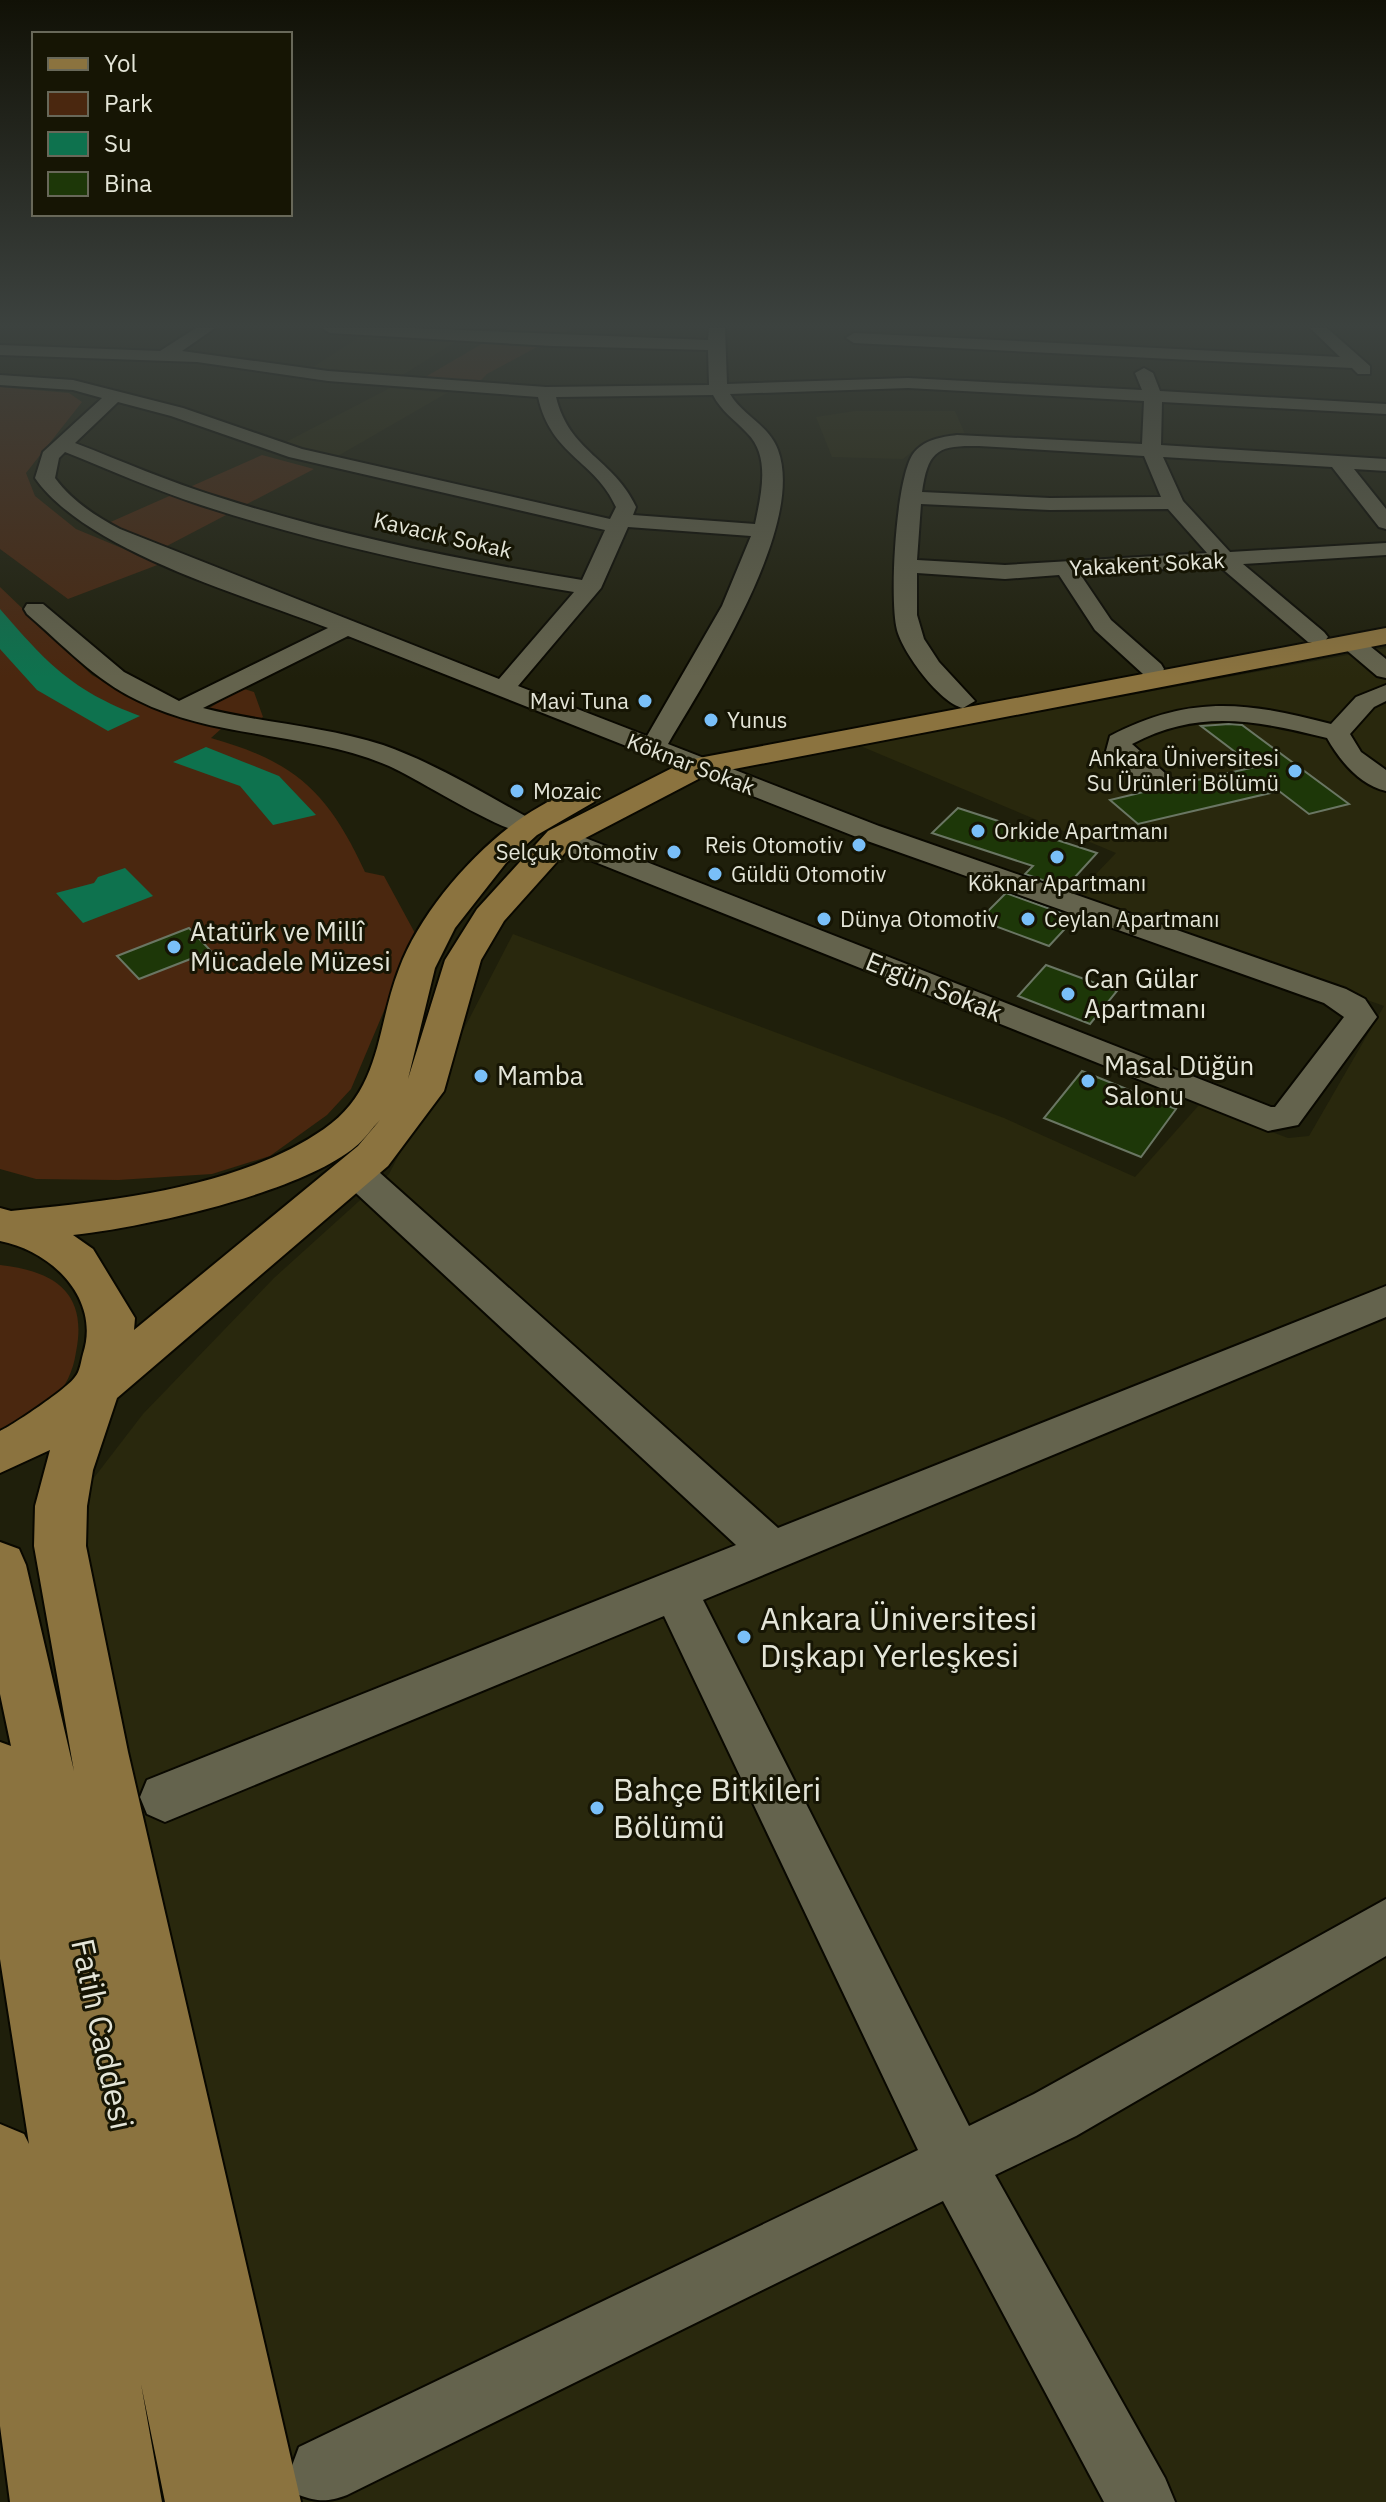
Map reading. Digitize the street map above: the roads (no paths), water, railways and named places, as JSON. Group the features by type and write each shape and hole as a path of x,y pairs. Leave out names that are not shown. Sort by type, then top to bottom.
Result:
{"main road":[{"path":"1,1226 130,1214 275,1173 340,1138 386,1088 417,968 439,926 494,856 526,828 592,790 674,757 737,740 1152,669 1386,625"},
{"path":"0,1453 26,1441 96,1388 357,1173 424,1091 463,960 489,916 560,838 674,757 1386,636"},
{"path":"1,1226 45,1237 77,1260 112,1318 110,1343 68,1470 61,1506 60,1546 99,1752 262,2502"},
{"name":"Fatih Caddesi","path":"0,1565 204,2502"},
{"name":"Fatih Caddesi","path":"0,1770 123,2502"},
{"path":"0,2158 49,2502"}],"street":[{"name":"Köknar Sokak","path":"59,445 50,456 45,478 57,498 82,517 140,547 501,691 869,832 1335,996 1354,1006 1361,1017 1301,1098"},
{"name":"Kavacık Sokak","path":"62,445 208,500 301,527 526,578 590,588"},
{"path":"272,445 296,453 620,524 763,531"},
{"path":"501,691 590,588 626,507 619,486 571,445"},
{"path":"674,757 722,627 753,564 763,531 770,497 771,458 767,445"},
{"path":"943,445 921,456 910,497 907,627 924,660 963,701"},
{"path":"1056,445 1386,465"},
{"path":"1151,445 1151,451 1174,503 1225,560 1316,637"},
{"path":"1339,463 1386,523"},
{"path":"910,497 1050,504 1174,503"},
{"name":"Yakakent Sokak","path":"908,566 1005,572 1067,570 1386,549"},
{"path":"1067,570 1091,614 1109,635 1152,669"},
{"path":"35,609 135,689 230,725 266,703 345,629"},
{"path":"1352,643 1386,671"},
{"path":"1337,733 1365,702 1386,692"},
{"path":"182,709 266,703 432,777 526,828"},
{"path":"1161,781 1119,751 1119,741 1132,733 1186,719 1241,711 1337,733 1351,757 1386,783"},
{"name":"Ergün Sokak","path":"560,838 1268,1119 1286,1117 1301,1098"},
{"path":"357,1173 771,1549"},
{"path":"165,1797 1386,1301"},
{"path":"674,1589 956,2164 1141,2502"},
{"path":"323,2471 1055,2115 1386,1926"}],"water":[{"path":"0,609 62,673 96,696 140,716 108,731 37,690 0,649"},
{"path":"206,747 279,776 316,815 273,825 240,786 173,762"},
{"path":"125,868 153,896 83,923 56,893 94,883 98,877"}],"place":[{"name":"Mavi Tuna","path":"645,701"},
{"name":"Yunus","path":"711,720"},
{"name":"Ankara Üniversitesi Su Ürünleri Bölümü","path":"1295,771"},
{"name":"Mozaic","path":"517,791"},
{"name":"Orkide Apartmanı","path":"978,831"},
{"name":"Reis Otomotiv","path":"859,845"},
{"name":"Selçuk Otomotiv","path":"674,852"},
{"name":"Köknar Apartmanı","path":"1057,857"},
{"name":"Güldü Otomotiv","path":"715,874"},
{"name":"Dünya Otomotiv","path":"824,919"},
{"name":"Ceylan Apartmanı","path":"1028,919"},
{"name":"Atatürk ve Millî Mücadele Müzesi","path":"174,947"},
{"name":"Can Gülar Apartmanı","path":"1068,994"},
{"name":"Mamba","path":"481,1076"},
{"name":"Masal Düğün Salonu","path":"1088,1081"},
{"name":"Ankara Üniversitesi Dışkapı Yerleşkesi","path":"744,1637"},
{"name":"Bahçe Bitkileri Bölümü","path":"597,1808"}]}
